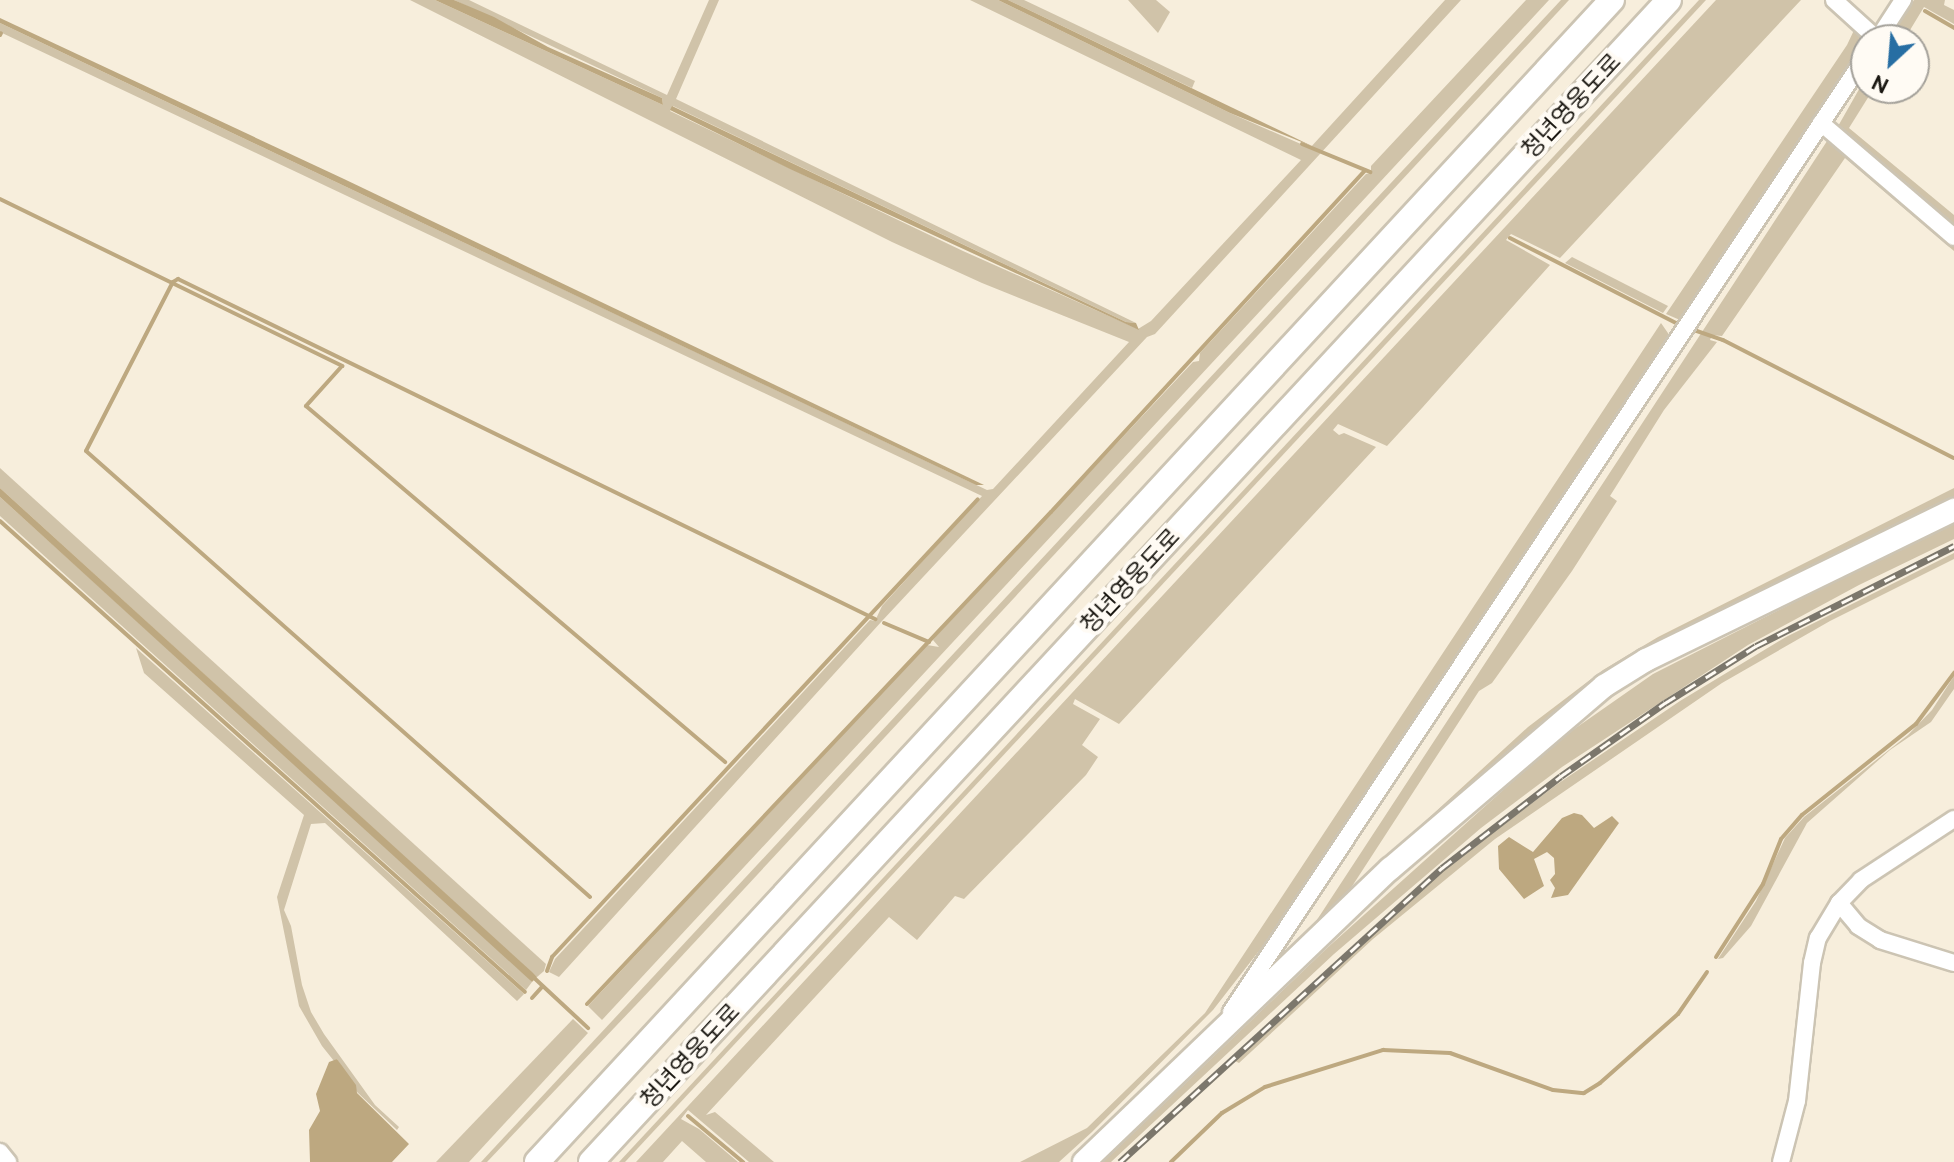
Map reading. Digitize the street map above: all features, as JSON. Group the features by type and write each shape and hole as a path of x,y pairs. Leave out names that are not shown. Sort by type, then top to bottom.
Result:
{"highway":[{"name":"청년영웅도로","path":"537,1162 1612,0"},
{"name":"청년영웅도로","path":"591,1162 1669,0"}],"main road":[{"path":"1084,1162 1390,869 1604,686 1646,660 1954,510"}],"street":[{"path":"1834,0 1860,24"},
{"path":"1887,24 1903,0"},
{"path":"1213,1041 1850,80"},
{"path":"1821,123 1954,237"},
{"path":"1781,1162 1797,1101 1812,963 1818,938 1839,903 1861,880 1954,819"},
{"path":"1839,903 1858,926 1880,940 1954,963"},
{"path":"0,1152 8,1162"}],"shaded area":[{"path":"410,0 435,0 663,105 662,98 454,0 469,0 667,95 709,0 719,0 676,99 1136,323 1126,322 673,106 670,111 963,251 1138,329 1151,321 1301,160 970,0 998,0 1230,113 1310,148 1445,0 1461,0 1155,334 1147,337 882,621 559,977 549,972 555,959 870,620 875,621 882,606 982,496 0,32 0,23 987,490 993,489 1129,342 982,283 892,242"},
{"path":"435,0 454,0 494,17 548,47 662,98 663,105"},
{"path":"998,0 1008,0 1314,147 1230,113"},
{"path":"1008,0 1024,0 1195,81 1192,88"},
{"path":"1128,0 1156,0 1170,12 1158,33"},
{"path":"1526,0 1549,0 602,1020 588,1006 927,645 939,647 933,640 937,635 1193,362 1199,361 1200,353 1366,174 1371,173 1371,166"},
{"path":"1561,0 1569,0 653,987 487,1162 481,1162"},
{"path":"1699,0 1706,0 625,1162 619,1162"},
{"path":"1716,0 1801,0 1560,258 1511,234 1506,240 1550,265 1422,408 1387,446 1338,424 1333,430 1339,435 1344,433 1376,447 1119,724 1075,699 1073,704 1100,719 1082,745 1098,757 1086,775 964,899 955,896 917,940 889,917 706,1115 715,1112 774,1162 749,1162 688,1110 681,1119 699,1129 738,1162 706,1162 682,1141 663,1162 636,1162"},
{"path":"1914,0 1945,0 1944,5 1954,10 1954,24 1924,7 1914,24 1898,24"},
{"path":"0,18 984,485 976,485 0,23"},
{"path":"1850,39 1850,65 1680,320 1666,314"},
{"path":"1851,104 1864,104 1849,128 1954,215 1954,227 1837,128"},
{"path":"672,106 1126,322 1136,323 1139,330 790,169 670,110"},
{"path":"1831,135 1954,242 1954,251 1845,158 1722,336 1712,335 1710,340 1717,342 1664,410 1610,496 1617,501 1572,571 1492,683 1479,691 1349,891 1528,727 1603,670 1658,637 1954,488 1954,497 1681,632 1309,932"},
{"path":"1572,257 1668,306 1663,313 1565,263"},
{"path":"1661,323 1670,336 1276,929 1213,1010 1092,1132 1059,1162 1020,1162 1087,1128 1205,1013"},
{"path":"0,468 546,964 544,971 537,977 526,968 0,488"},
{"path":"0,488 537,977 532,982 0,497"},
{"path":"0,497 524,972 532,982 526,990 0,516"},
{"path":"1954,521 1954,539 1859,585 1748,645 1562,767 1481,828 1334,954 1111,1162 1103,1162 1326,949 1560,739 1653,674"},
{"path":"1954,553 1954,559 1830,621 1722,683 1495,839 1373,939 1239,1063 1235,1061 1445,869 1556,785 1680,701 1786,637"},
{"path":"136,648 524,994 517,1001 325,823 311,824 284,910 291,926 302,985 311,1012 324,1034 375,1105 399,1127 397,1130 357,1092 337,1059 334,1061 322,1046 299,1006 277,897 304,815 144,673"},
{"path":"1954,676 1954,689 1931,722 1890,750 1807,823 1751,926 1723,958 1718,959 1756,901 1785,838 1804,817 1908,735 1932,710"},
{"path":"1574,813 1582,815 1594,828 1612,816 1619,823 1568,895 1551,898 1555,888 1550,880 1555,874 1554,858 1547,852 1534,859 1544,886 1524,899 1499,869 1498,846 1509,837 1533,852 1562,818"},
{"path":"573,1019 588,1033 469,1162 436,1162"},
{"path":"337,1059 356,1085 357,1093 409,1144 392,1162 310,1162 309,1130 320,1111 316,1094 329,1062"}],"waterway":[{"path":"1925,11 1954,28"},
{"path":"1302,144 1370,172"},
{"path":"587,1004 1051,512 1365,170"},
{"path":"0,199 342,366 306,406 725,762"},
{"path":"1510,238 1682,326"},
{"path":"590,897 86,451 173,282 178,279 875,619"},
{"path":"1691,329 1723,340 1954,458"},
{"path":"547,971 552,957 978,499"},
{"path":"0,521 525,992"},
{"path":"884,623 929,642"},
{"path":"1716,957 1763,884 1781,839 1802,815 1916,724 1954,673"},
{"path":"1171,1162 1222,1113 1265,1087 1383,1050 1450,1053 1553,1090 1584,1093 1600,1083 1678,1014 1707,972"},
{"path":"531,975 588,1028"},
{"path":"532,998 542,987"},
{"path":"688,1116 743,1162"}],"railway":[{"path":"1120,1162 1442,868 1561,776 1665,703 1756,646 1954,546"}]}
